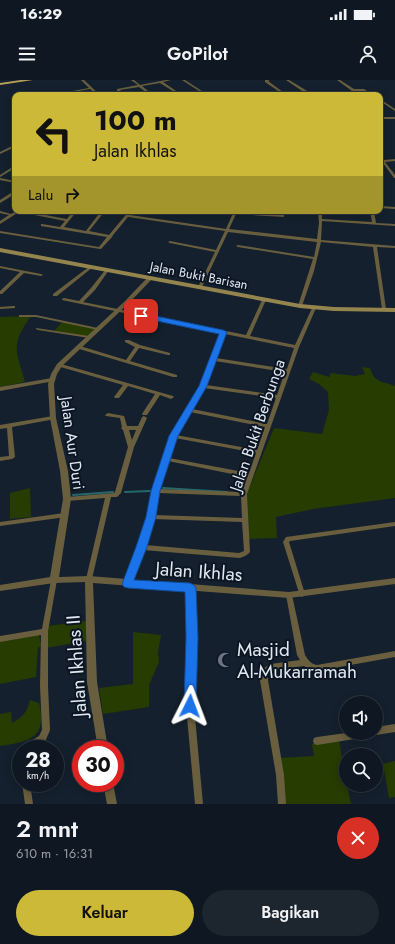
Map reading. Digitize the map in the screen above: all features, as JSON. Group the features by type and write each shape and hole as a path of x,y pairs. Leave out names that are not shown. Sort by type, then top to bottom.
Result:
{"main road":[{"path":"0,84 11,81 31,80"},
{"name":"Jalan Bukit Barisan","path":"0,250 300,306 314,308 395,310"}],"street":[{"path":"82,80 96,92"},
{"path":"132,80 148,92"},
{"path":"120,92 118,90 170,80"},
{"path":"183,80 202,92"},
{"path":"269,80 266,81 282,92"},
{"path":"287,80 306,92"},
{"path":"338,80 352,89 364,90 367,92"},
{"path":"161,82 176,92"},
{"path":"69,92 91,88"},
{"path":"383,102 395,110"},
{"path":"383,118 395,118"},
{"path":"0,153 12,147"},
{"path":"383,161 395,160"},
{"path":"383,161 395,176"},
{"path":"0,177 12,169"},
{"path":"0,177 12,181"},
{"path":"0,202 12,194"},
{"path":"383,207 395,208"},
{"path":"0,212 12,215"},
{"path":"34,214 67,220"},
{"path":"61,228 72,214"},
{"path":"87,232 101,214"},
{"path":"200,287 234,214"},
{"path":"259,214 283,216"},
{"path":"300,306 310,278 320,241 320,214"},
{"path":"372,214 374,224"},
{"path":"0,223 12,215"},
{"path":"0,232 101,248 128,216 225,231 320,241 395,246"},
{"path":"321,220 395,225"},
{"path":"42,225 111,236"},
{"path":"170,242 216,251"},
{"path":"375,245 384,309"},
{"path":"238,246 315,258"},
{"path":"0,267 41,275"},
{"path":"55,295 91,267"},
{"path":"80,302 93,289 108,270"},
{"path":"0,293 22,272"},
{"name":"Jalan Aur Duri","path":"54,580 67,498 64,471 53,418 52,380 60,366 78,347 119,310 150,278"},
{"path":"64,299 297,347"},
{"path":"247,337 264,300"},
{"path":"0,308 13,308"},
{"name":"Jalan Bukit Berbunga","path":"142,547 240,556 247,552 244,494 297,347 314,308"},
{"path":"21,316 36,316 98,329"},
{"path":"38,329 89,337"},
{"path":"128,584 142,547 151,517 155,491 173,436 203,386 223,332"},
{"path":"127,341 138,346 168,354"},
{"path":"127,362 138,346"},
{"path":"78,347 175,376"},
{"path":"213,359 288,371"},
{"path":"60,366 171,397"},
{"path":"0,388 52,380"},
{"path":"117,397 126,385"},
{"path":"203,386 279,397"},
{"path":"67,498 115,495 120,491 131,447 145,416 158,394"},
{"path":"188,410 269,426"},
{"path":"108,415 122,417 124,428 131,447"},
{"path":"0,427 53,418"},
{"path":"0,459 12,457 9,426"},
{"path":"124,428 140,428"},
{"path":"173,436 258,452"},
{"path":"165,459 251,476"},
{"path":"155,491 244,494"},
{"path":"89,579 109,495"},
{"path":"0,524 64,515"},
{"path":"151,517 245,520"},
{"path":"302,594 286,542 288,539 395,524"},
{"name":"Jalan Ikhlas","path":"0,588 54,580 89,579 128,584 289,595 395,581"},
{"name":"Jalan Ikhlas II","path":"89,579 92,682 102,740"},
{"path":"40,740 46,730 44,686 45,631 54,580"},
{"path":"190,588 192,637 190,712 199,804"},
{"path":"289,595 305,663"},
{"path":"0,639 45,631"},
{"path":"282,804 280,775 264,680 265,671 271,667 305,663 317,668 395,654"},
{"path":"383,730 395,728"},
{"path":"317,741 339,737"},
{"path":"27,792 29,804"},
{"path":"110,792 112,804"}],"green space":[{"path":"31,316 20,334 17,348 17,355 25,382 0,387 0,317"},
{"path":"62,322 95,329 88,337 54,331"},
{"path":"362,367 370,368 374,376 380,381 395,386 395,498 313,509 276,517 277,538 249,539 247,493 274,428 322,434 329,410 328,392 319,384 309,379 313,372 329,377 331,373 355,376 365,374"},
{"path":"30,488 31,517 10,519 10,493"},
{"path":"86,621 86,641 46,648 47,626"},
{"path":"133,632 161,635 158,653 159,662 149,685 149,707 103,714 99,688 133,684"},
{"path":"39,635 41,646 38,648 36,677 0,684 0,642"},
{"path":"30,700 39,703 41,721 40,728 37,733 26,740 12,740 12,744 0,746 0,714 11,712 12,723 24,714"},
{"path":"339,739 340,748 339,748 339,792 348,792 351,804 285,804 279,758 314,756 312,744"},
{"path":"395,761 395,797 389,798 383,764"}],"waterway":[{"path":"163,488 227,492"},
{"path":"125,492 150,491"},
{"path":"73,495 113,492"}],"place":[{"name":"Masjid Al-Mukarramah","path":"225,660"}],"route":[{"path":"141,316 223,332 203,386 173,436 155,491 151,517 142,547 128,584 190,588 192,637 190,706"}]}
